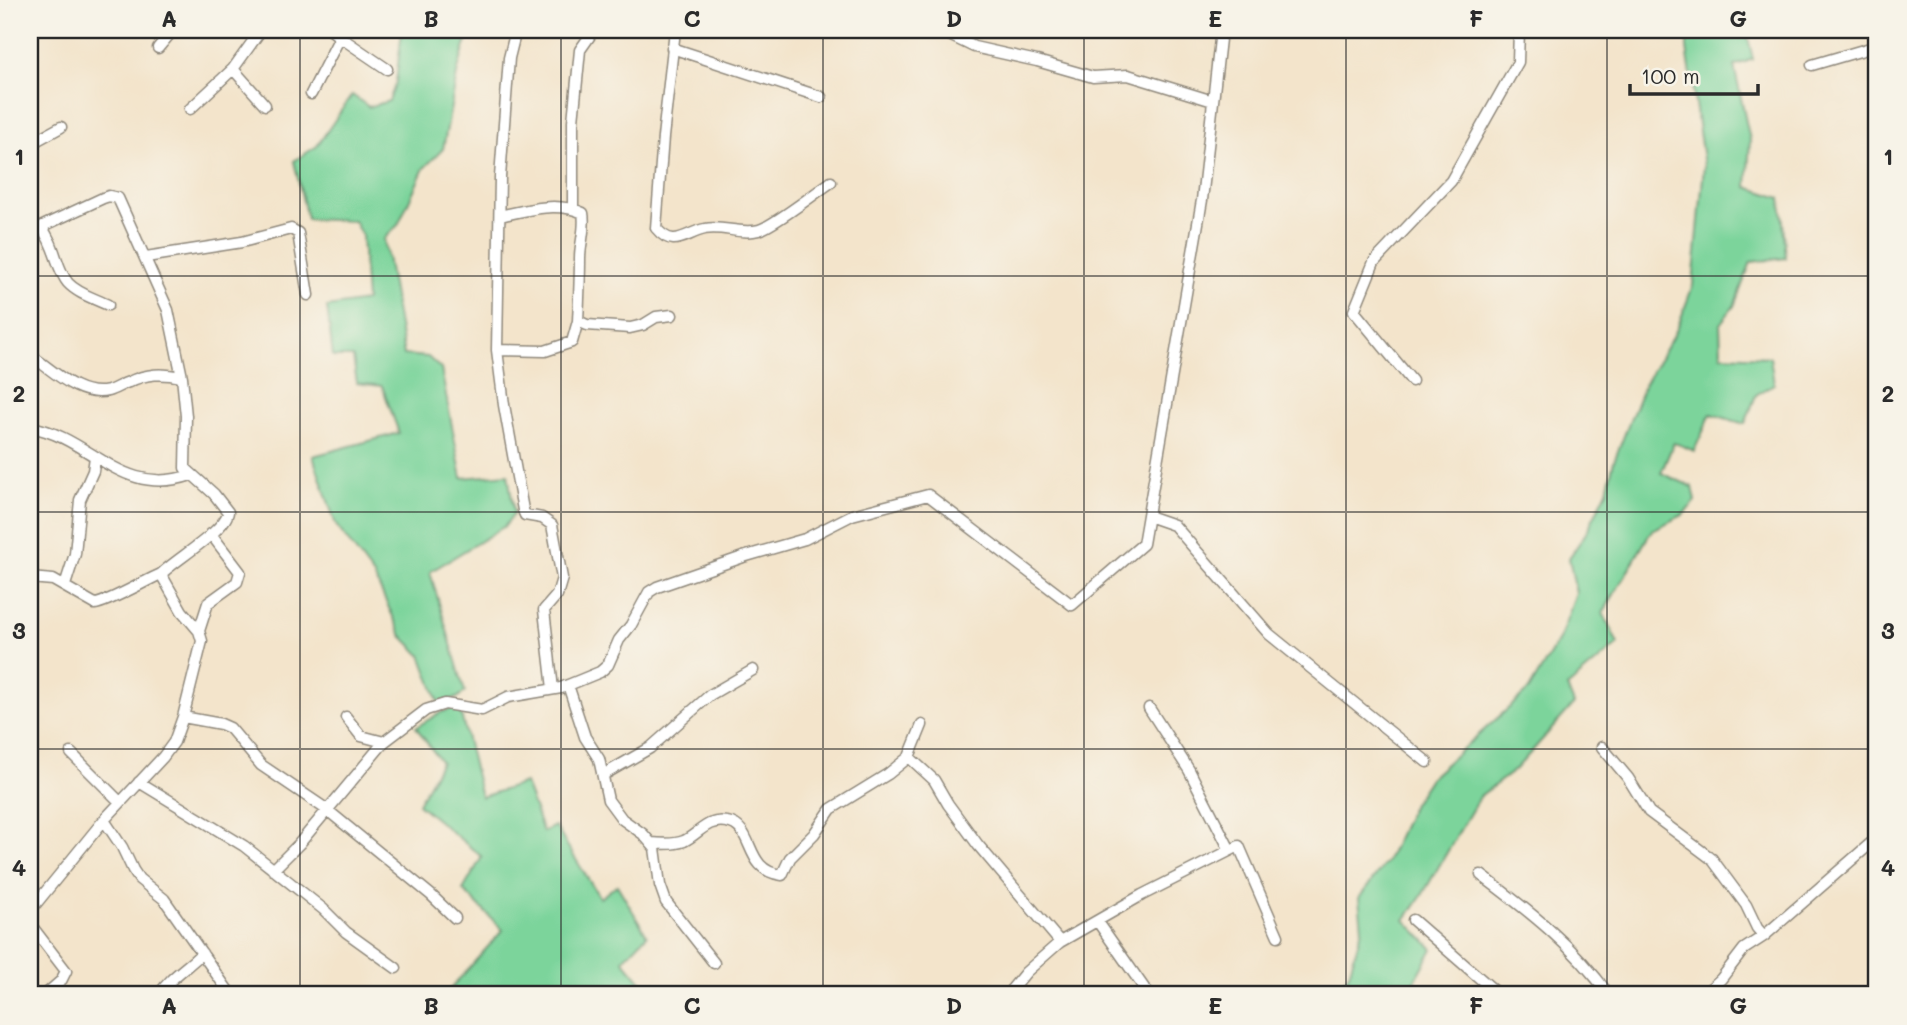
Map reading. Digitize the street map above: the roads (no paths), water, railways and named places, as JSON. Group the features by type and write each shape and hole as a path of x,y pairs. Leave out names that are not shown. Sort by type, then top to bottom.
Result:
{"street":[{"path":"158,48 173,30"},
{"path":"190,109 233,69 261,30"},
{"path":"331,30 387,69"},
{"path":"516,30 509,58 500,177 497,351 523,510 525,514 542,518 552,525 562,572 558,595 544,610 553,689"},
{"path":"573,208 573,121 580,50 594,30"},
{"path":"672,30 656,228 662,235 679,239 705,229 741,232 761,230 831,183"},
{"path":"945,30 947,34 974,47 1093,77 1128,75 1213,101"},
{"path":"272,870 299,844 384,742 435,705 455,704 482,709 508,697 568,685 600,672 608,665 619,640 649,593 657,587 805,539 852,515 928,495 1072,605 1143,544 1202,200 1221,30"},
{"path":"1412,381 1354,311 1374,262 1451,181 1518,62 1519,30"},
{"path":"311,94 341,37"},
{"path":"1812,65 1877,47"},
{"path":"672,48 821,97"},
{"path":"233,69 265,105"},
{"path":"30,144 61,127"},
{"path":"30,232 103,198 114,196 123,206 167,310 183,377 186,416 185,468 214,494 228,512 225,521 211,534 173,561 161,574 125,590 103,604 87,602 65,585 53,580 30,578"},
{"path":"497,351 545,351 572,342 578,321 582,278 580,256 585,223 583,213 573,208 535,208 500,216"},
{"path":"41,227 52,242 66,281 108,305"},
{"path":"146,257 242,242 291,229 298,233 308,295"},
{"path":"578,321 587,325 630,328 643,325 656,317 672,316"},
{"path":"30,355 62,380 97,391 108,391 141,376 164,374 183,377"},
{"path":"30,426 49,430 133,478 169,481 191,475"},
{"path":"65,585 75,554 80,500 93,471 95,457"},
{"path":"1148,516 1174,525 1269,634 1427,762"},
{"path":"30,911 104,820 174,742 183,718 202,641 200,631 208,603 237,582 240,572 211,534"},
{"path":"161,574 182,611 200,631"},
{"path":"603,775 650,748 709,695 753,670"},
{"path":"568,685 582,730 599,759 608,800 613,810 655,848 660,886 666,902 714,963"},
{"path":"1149,708 1189,770 1230,850"},
{"path":"345,717 361,736 384,742"},
{"path":"183,718 230,728 261,765 326,809 455,918"},
{"path":"651,843 682,842 705,825 714,821 727,821 741,829 753,857 762,868 769,873 782,874 790,858 814,834 831,809 888,774 909,757 922,725"},
{"path":"1602,747 1628,778 1649,812 1712,859 1746,905 1757,929 1764,936"},
{"path":"71,753 120,802"},
{"path":"909,757 933,780 978,845 1060,942"},
{"path":"139,782 244,846 323,909 346,932 396,968"},
{"path":"104,820 139,879 164,899 231,995"},
{"path":"1703,995 1721,979 1744,948 1764,936 1877,838"},
{"path":"1006,995 1026,972 1060,942 1142,895 1239,846 1278,936"},
{"path":"1481,875 1531,912 1589,967 1609,995"},
{"path":"1413,920 1499,995"},
{"path":"1098,922 1149,995"},
{"path":"30,924 66,971 61,981 45,995"},
{"path":"159,995 171,978 189,967 202,953"}]}
